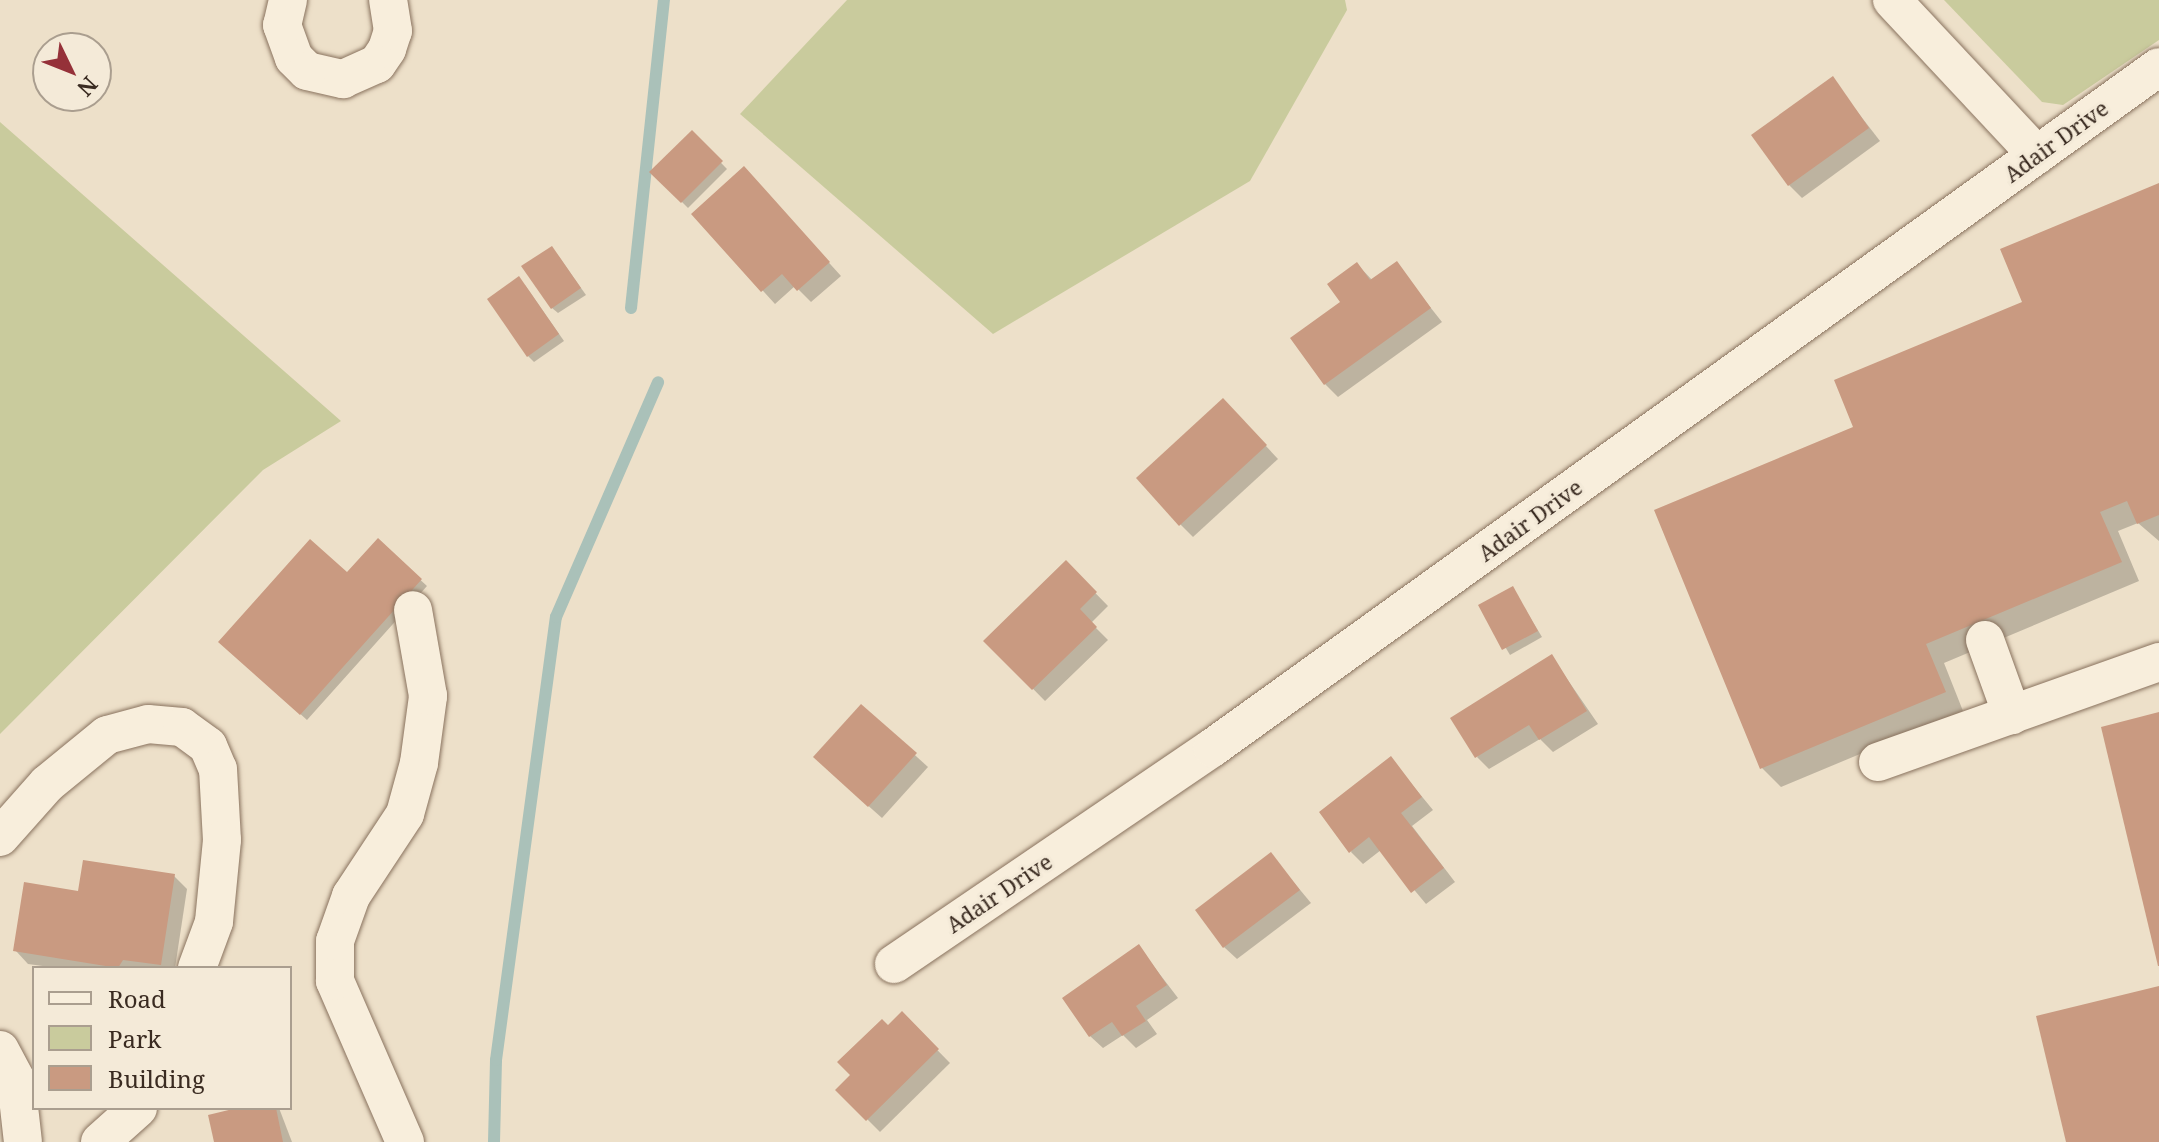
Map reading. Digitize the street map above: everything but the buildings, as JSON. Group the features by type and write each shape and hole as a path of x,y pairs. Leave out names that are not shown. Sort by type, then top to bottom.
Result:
{"street":[{"path":"288,0 282,25 294,58 307,71 343,79 377,64 387,49 393,31 388,0"},
{"path":"1892,0 2037,155"},
{"name":"Adair Drive","path":"894,964 1212,748 2159,67"},
{"path":"405,1142 335,981 335,941 351,896 405,814 419,763 428,696 413,610"},
{"path":"1985,640 2012,715"},
{"path":"1878,762 2159,662"},
{"path":"0,837 47,784 107,735 148,724 182,727 208,746 218,769 222,840 215,908 198,966"},
{"path":"0,1050 16,1080 23,1142"},
{"path":"100,1142 136,1110"}],"green space":[{"path":"847,0 1345,0 1347,10 1250,181 993,334 740,114"},
{"path":"1944,0 2159,0 2159,40 2063,105 2042,102"},
{"path":"0,122 341,421 263,470 0,734"}],"waterway":[{"path":"631,308 664,0"},
{"path":"494,1142 496,1060 556,617 658,382"}]}
